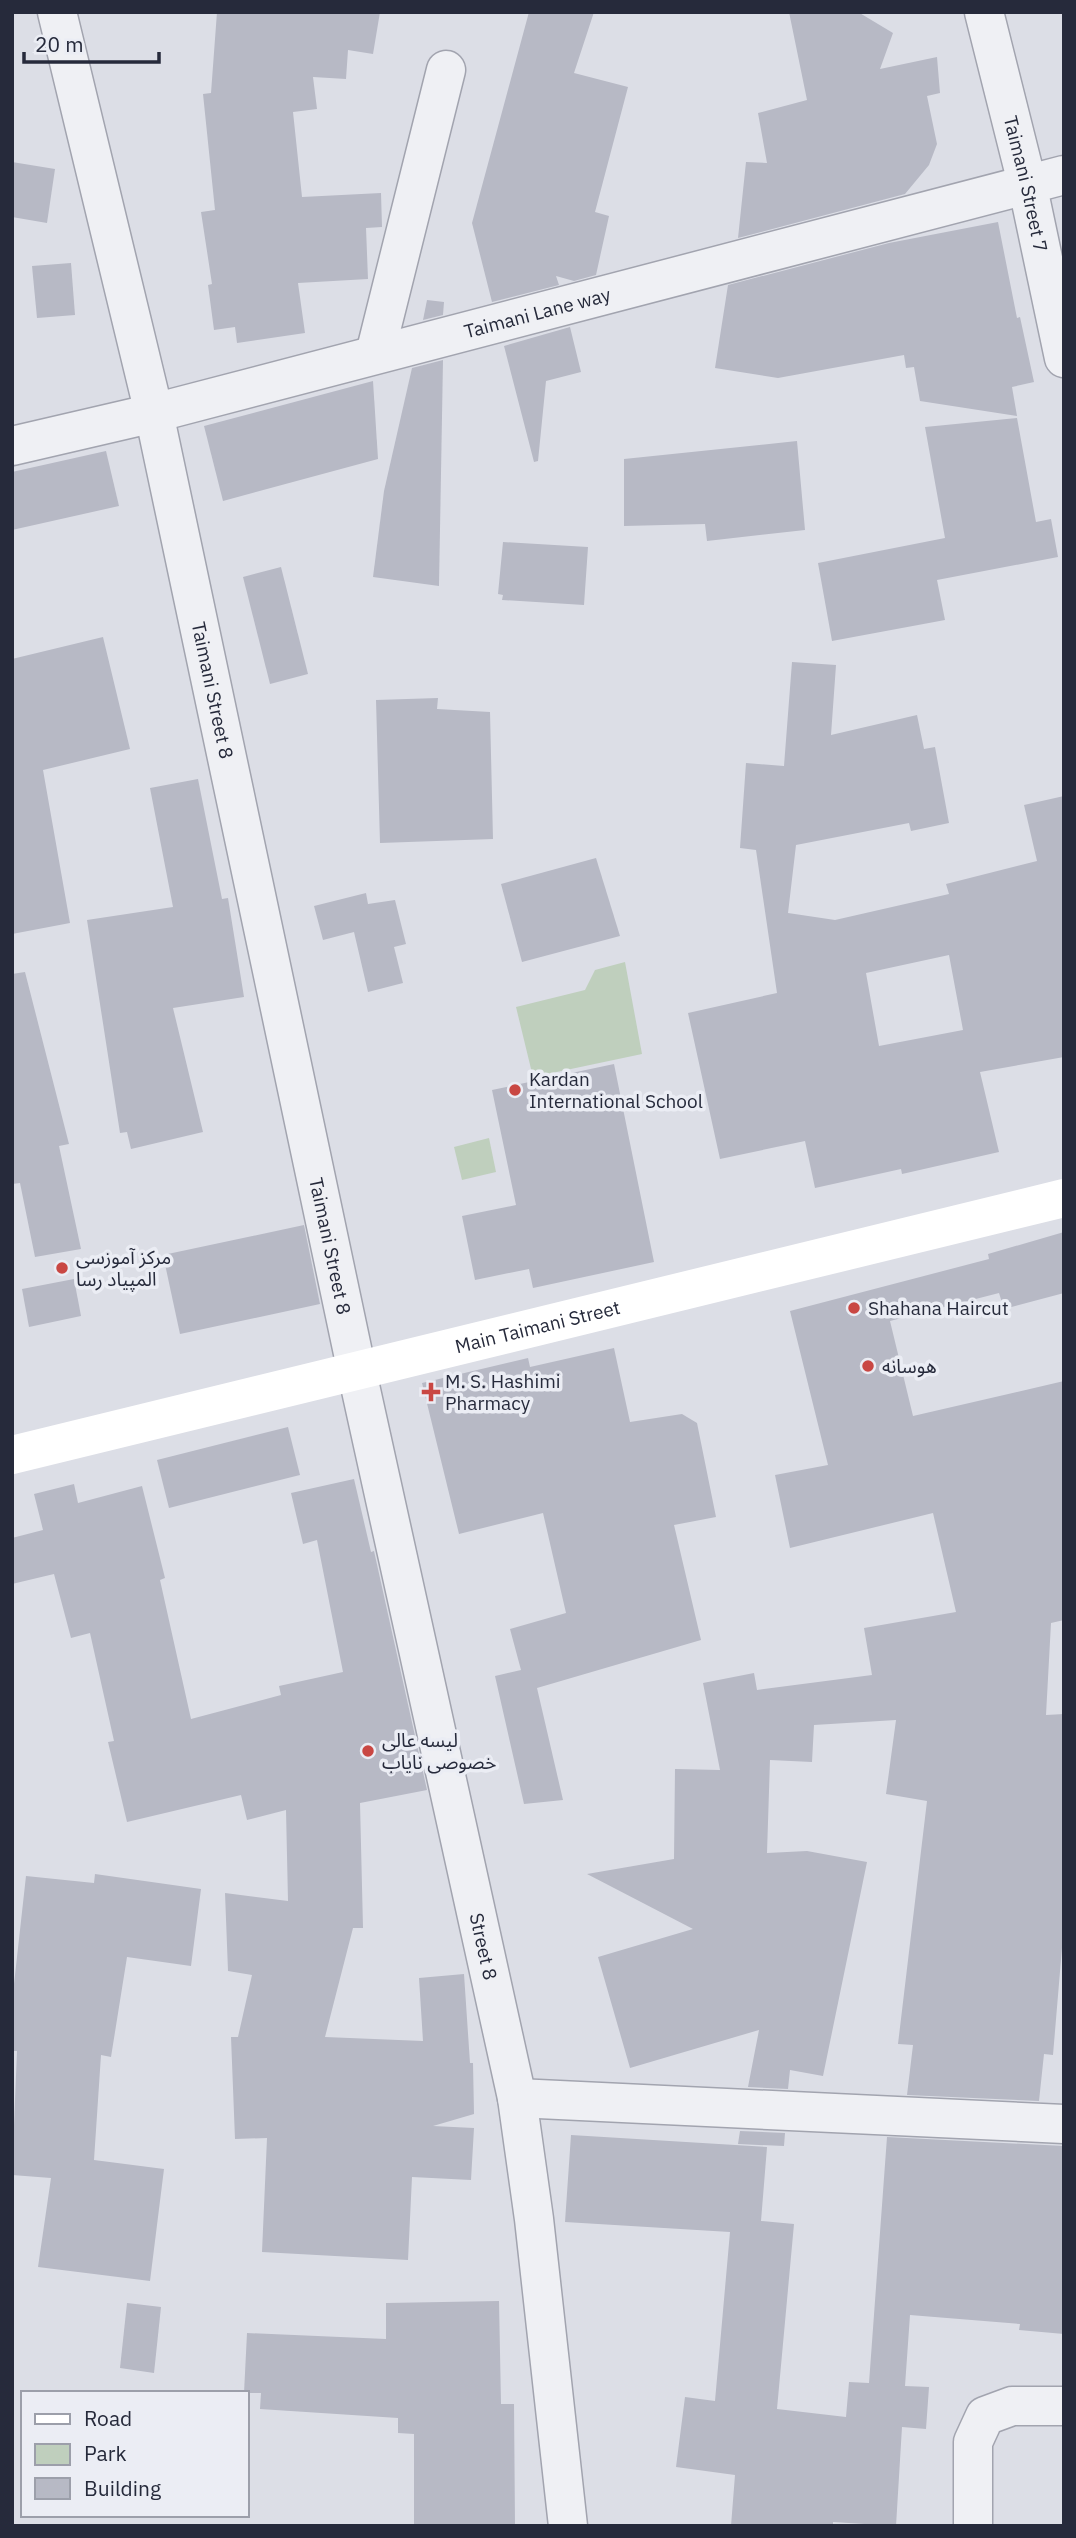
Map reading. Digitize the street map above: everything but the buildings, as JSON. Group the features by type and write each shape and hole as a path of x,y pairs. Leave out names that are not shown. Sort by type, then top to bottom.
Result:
{"main road":[{"name":"Main Taimani Street","path":"12,1455 1064,1198"}],"street":[{"name":"Taimani Street 8","path":"57,12 154,413 357,1372"},
{"name":"Taimani Street 7","path":"984,12 1027,183 1064,358"},
{"path":"376,354 446,70"},
{"name":"Taimani Lane way","path":"12,446 154,413 1064,175"},
{"name":"Street 8","path":"357,1372 517,2098 534,2219 568,2526"},
{"path":"517,2098 1064,2124"},
{"path":"973,2526 973,2442 985,2416 1012,2406 1064,2406"}],"green space":[{"path":"625,962 642,1054 533,1077 516,1007 585,990 595,970"},
{"path":"489,1138 496,1172 462,1180 454,1147"}],"place":[{"name":"Kardan International School","path":"515,1090"},
{"name":"مرکز آموزسی المپیاد رسا","path":"62,1268"},
{"name":"Shahana Haircut","path":"854,1308"},
{"name":"هوسانه","path":"868,1366"},
{"name":"M. S. Hashimi Pharmacy","path":"431,1392"},
{"name":"لیسه عالی خصوصی نایاب","path":"368,1751"}]}
